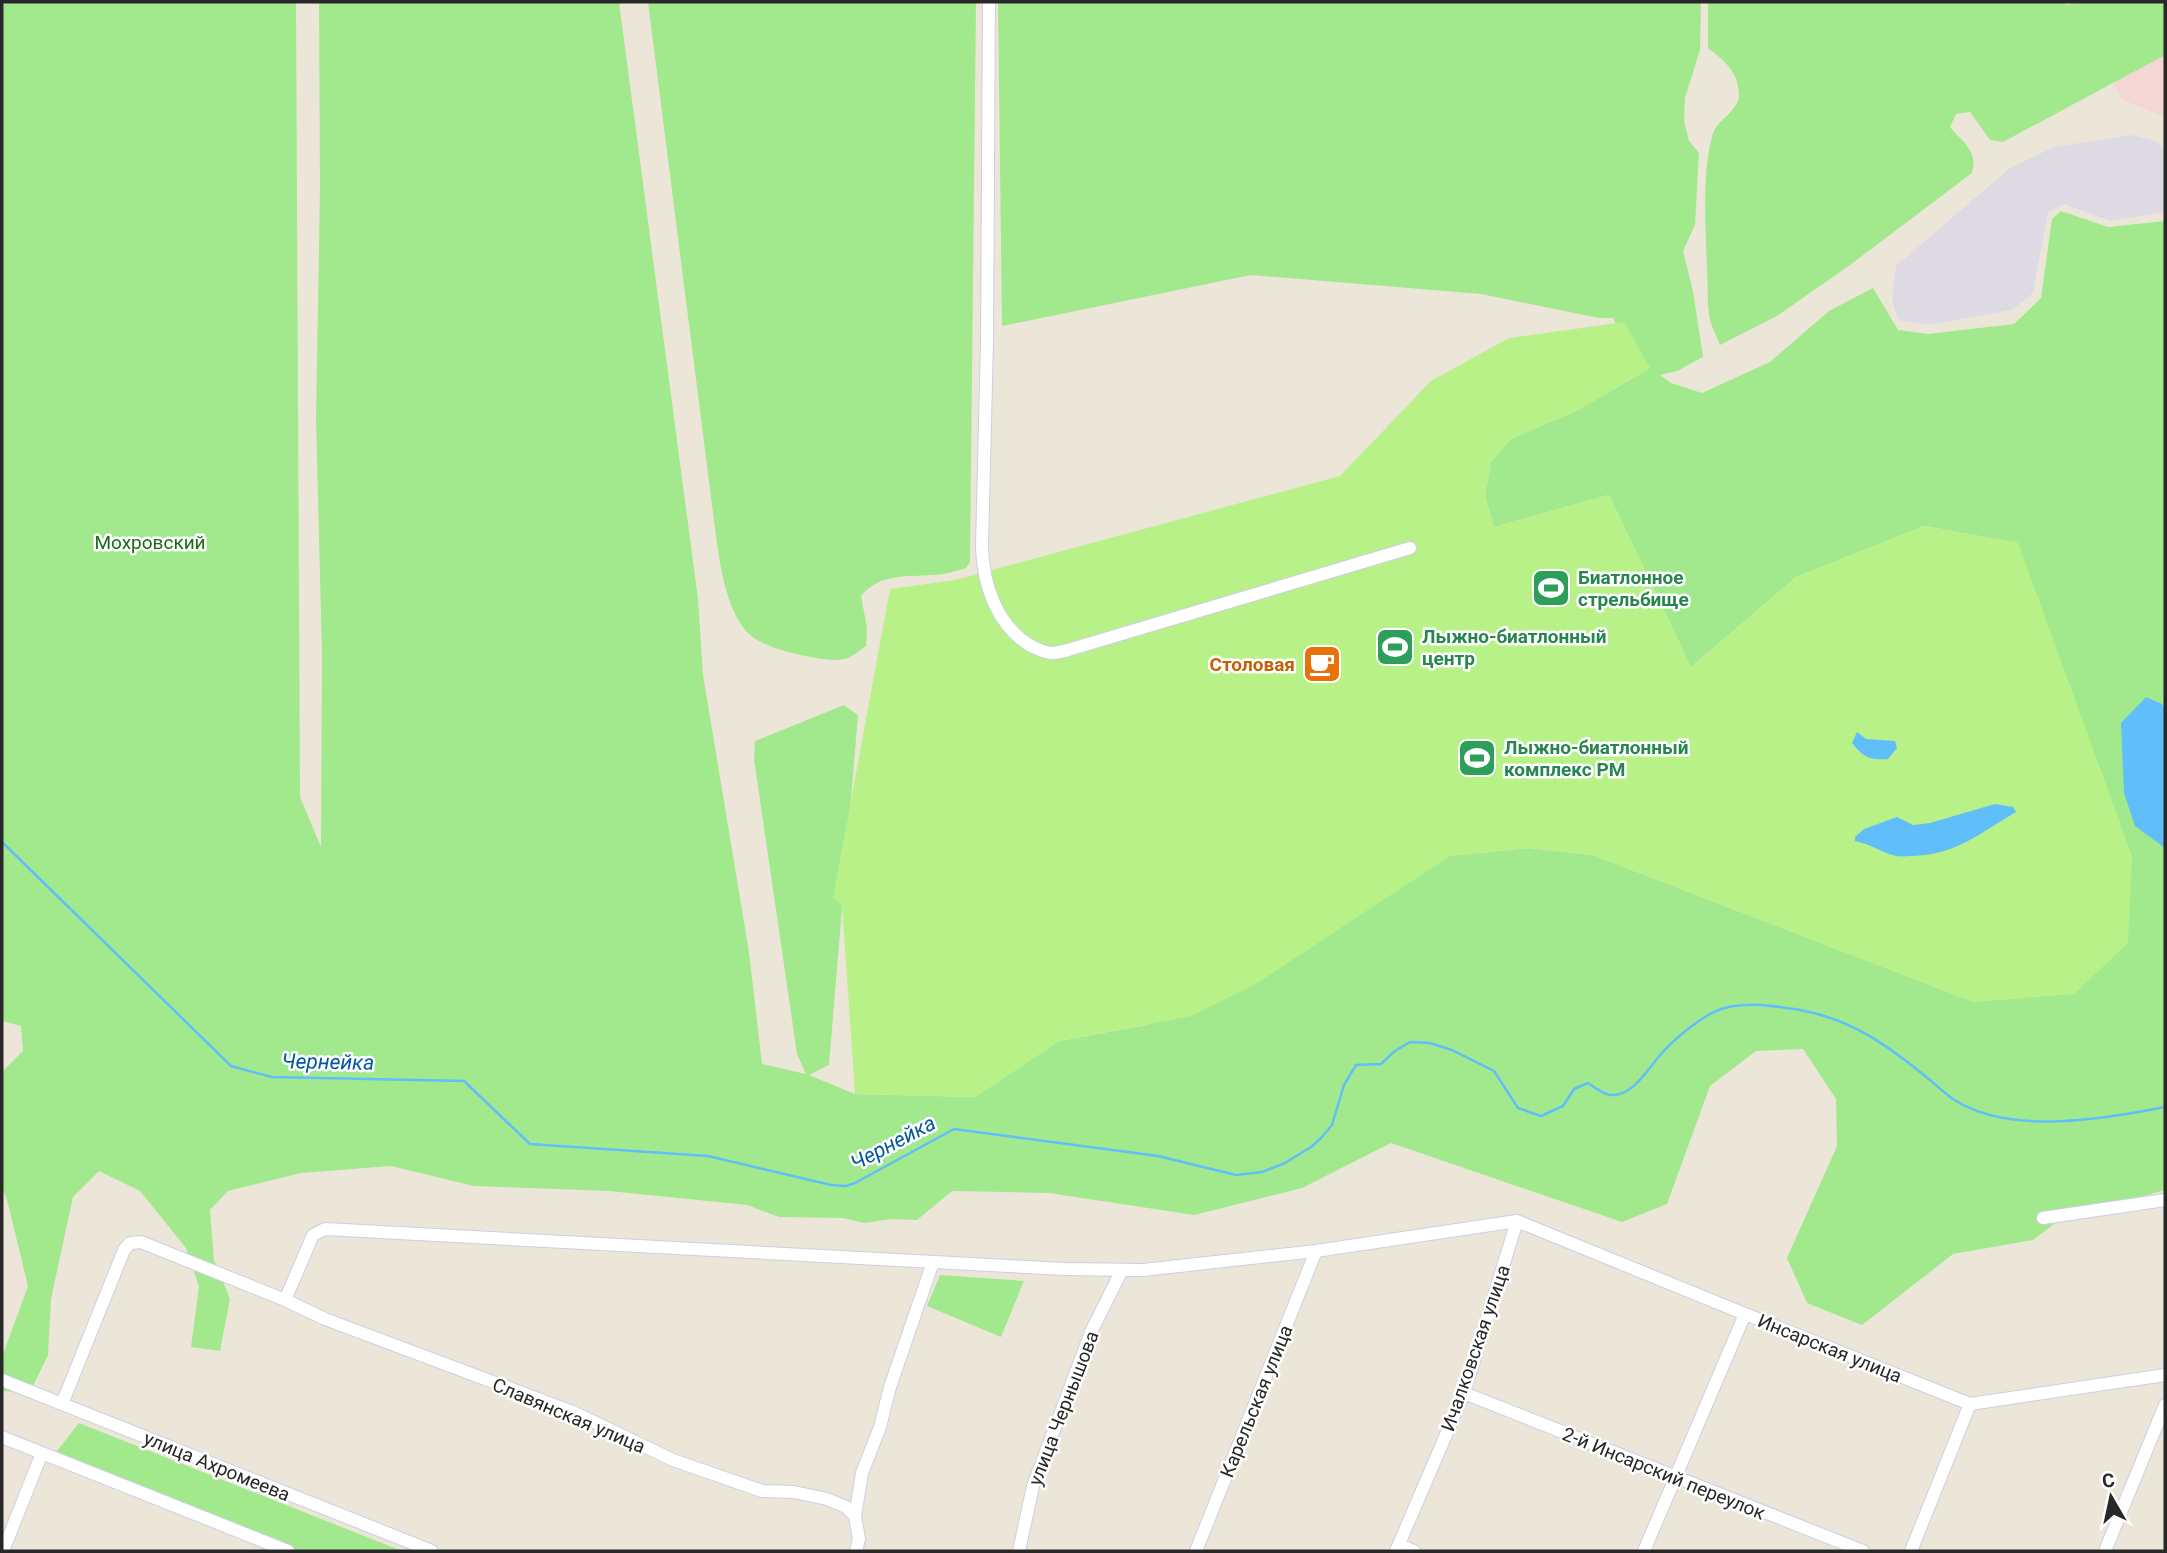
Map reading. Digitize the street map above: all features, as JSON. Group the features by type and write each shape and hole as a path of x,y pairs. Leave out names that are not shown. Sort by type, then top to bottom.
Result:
{"street":[{"path":"989,2 987,341 982,562 997,612 1007,627 1039,650 1050,653 1068,650 1410,548"},
{"path":"2043,1218 2165,1200"},
{"path":"285,1300 313,1235 325,1229 933,1262 1143,1270 1316,1251 1517,1222 1745,1314"},
{"name":"Ичалковская улица","path":"1398,1548 1464,1393 1517,1222"},
{"name":"Славянская улица","path":"62,1404 124,1250 130,1243 141,1242 325,1319 573,1412 673,1460 762,1492 794,1492 827,1499 846,1507 855,1516"},
{"name":"Карельская улица","path":"1196,1551 1316,1251"},
{"path":"856,1551 859,1539 855,1516 862,1473 880,1427 890,1387 933,1262"},
{"name":"улица Чернышова","path":"1019,1551 1033,1486 1091,1332 1122,1270"},
{"name":"Инсарская улица","path":"1644,1551 1745,1314 1970,1404"},
{"path":"1911,1551 1970,1404 2165,1375"},
{"name":"улица Ахромеева","path":"2,1380 432,1551"},
{"name":"2-й Инсарский переулок","path":"1464,1393 1863,1551"},
{"path":"2105,1551 2165,1405"},
{"path":"2,1437 288,1551"},
{"path":"3,1551 43,1453"},
{"path":"1398,1548 1414,1551"}],"shaded area":[{"path":"2064,2 2165,2 2165,117 2123,100"},
{"path":"2131,135 2156,141 2165,150 2165,212 2110,221 2064,204 2048,212 2033,293 2012,310 1928,325 1898,320 1892,300 1896,266 2010,168 2054,147"}],"green space":[{"name":"Мохровский","path":"2,2 296,2 300,797 321,847 322,654 316,419 320,189 319,2 619,2 698,599 703,675 749,952 762,1064 806,1074 797,1054 754,759 755,741 844,705 858,715 829,1065 809,1075 855,1094 975,1097 1059,1041 1146,1025 1449,856 1528,848 1593,855 1974,1002 2018,543 1924,526 1796,577 1691,667 1609,495 1494,527 1485,496 1491,462 1511,439 1578,410 1640,374 1613,318 1599,318 1481,294 1251,275 1002,326 998,2 1701,2 1700,50 1685,98 1684,121 1689,141 1699,153 1695,225 1683,251 1693,291 1703,357 1677,371 1660,375 1671,383 1702,393 1770,362 1829,311 1873,288 1898,330 1928,334 2014,324 2041,298 2052,219 2061,211 2108,227 2165,221 2165,1190 2058,1221 2033,1240 1953,1254 1862,1325 1807,1303 1787,1258 1837,1146 1836,1099 1803,1049 1756,1051 1710,1086 1667,1204 1622,1222 1391,1143 1302,1188 1194,1215 1049,1193 952,1191 917,1220 892,1219 864,1223 843,1218 779,1217 747,1205 609,1191 474,1186 391,1166 301,1173 228,1191 210,1210 214,1260 230,1299 220,1351 191,1347 199,1286 186,1248 140,1191 99,1171 73,1197 51,1299 48,1355 30,1392 2,1391 2,1357 28,1286 2,1188 2,1072 23,1051 21,1026 2,1021"},
{"path":"648,2 976,2 970,562 966,568 954,572 903,576 876,583 868,589 861,596 867,628 866,646 848,658 830,660 800,655 759,641 744,628 729,598 717,544"},
{"path":"1708,2 2063,2 2067,5 2085,2 2165,2 2165,55 2003,142 1990,140 1970,112 1956,114 1950,127 1971,153 1972,173 1777,316 1720,345 1708,308 1705,220 1707,166 1713,133 1736,105 1739,94 1730,68 1708,48"},
{"name":"Лыжно-биатлонный комплекс РМ","path":"1624,322 1650,368 1578,410 1511,439 1491,462 1485,496 1494,527 1609,495 1691,667 1796,577 1924,526 2018,543 2132,856 2128,943 2074,994 1974,1002 1593,855 1528,848 1450,856 1254,985 1191,1016 1059,1041 975,1097 855,1094 842,905 833,898 890,589 955,580 1340,476 1431,381 1509,338"},
{"path":"940,1275 1024,1281 1001,1337 927,1306"},
{"path":"79,1423 402,1551 288,1551 53,1456"}],"water":[{"path":"2146,697 2165,708 2165,848 2135,826 2124,793 2121,723"},
{"path":"1857,732 1866,739 1895,741 1897,748 1888,759 1867,757 1852,743"},
{"path":"1995,804 2013,807 2016,812 1967,842 1942,852 1898,856 1855,841 1855,837 1864,829 1897,817 1913,825 1930,823"}],"waterway":[{"name":"Чернейка","path":"2,842 231,1066 272,1077 464,1081 530,1144 708,1156 831,1185 846,1186 855,1183 954,1129 1158,1156 1236,1175 1262,1172 1285,1163 1321,1138 1332,1125 1344,1085 1356,1065 1381,1064 1410,1042 1430,1043 1452,1050 1494,1071 1518,1108 1541,1116 1563,1106 1574,1089 1588,1083 1608,1095 1626,1091 1640,1080 1667,1048 1695,1024 1716,1011 1747,1005 1800,1010 1851,1026 1896,1053 1953,1099 2001,1118 2057,1121 2114,1116 2165,1107"}],"place":[{"name":"Биатлонное стрельбище","path":"1551,588"},
{"name":"Лыжно-биатлонный центр","path":"1395,647"},
{"name":"Столовая","path":"1322,664"},
{"name":"Лыжно-биатлонный комплекс РМ","path":"1477,758"}]}
